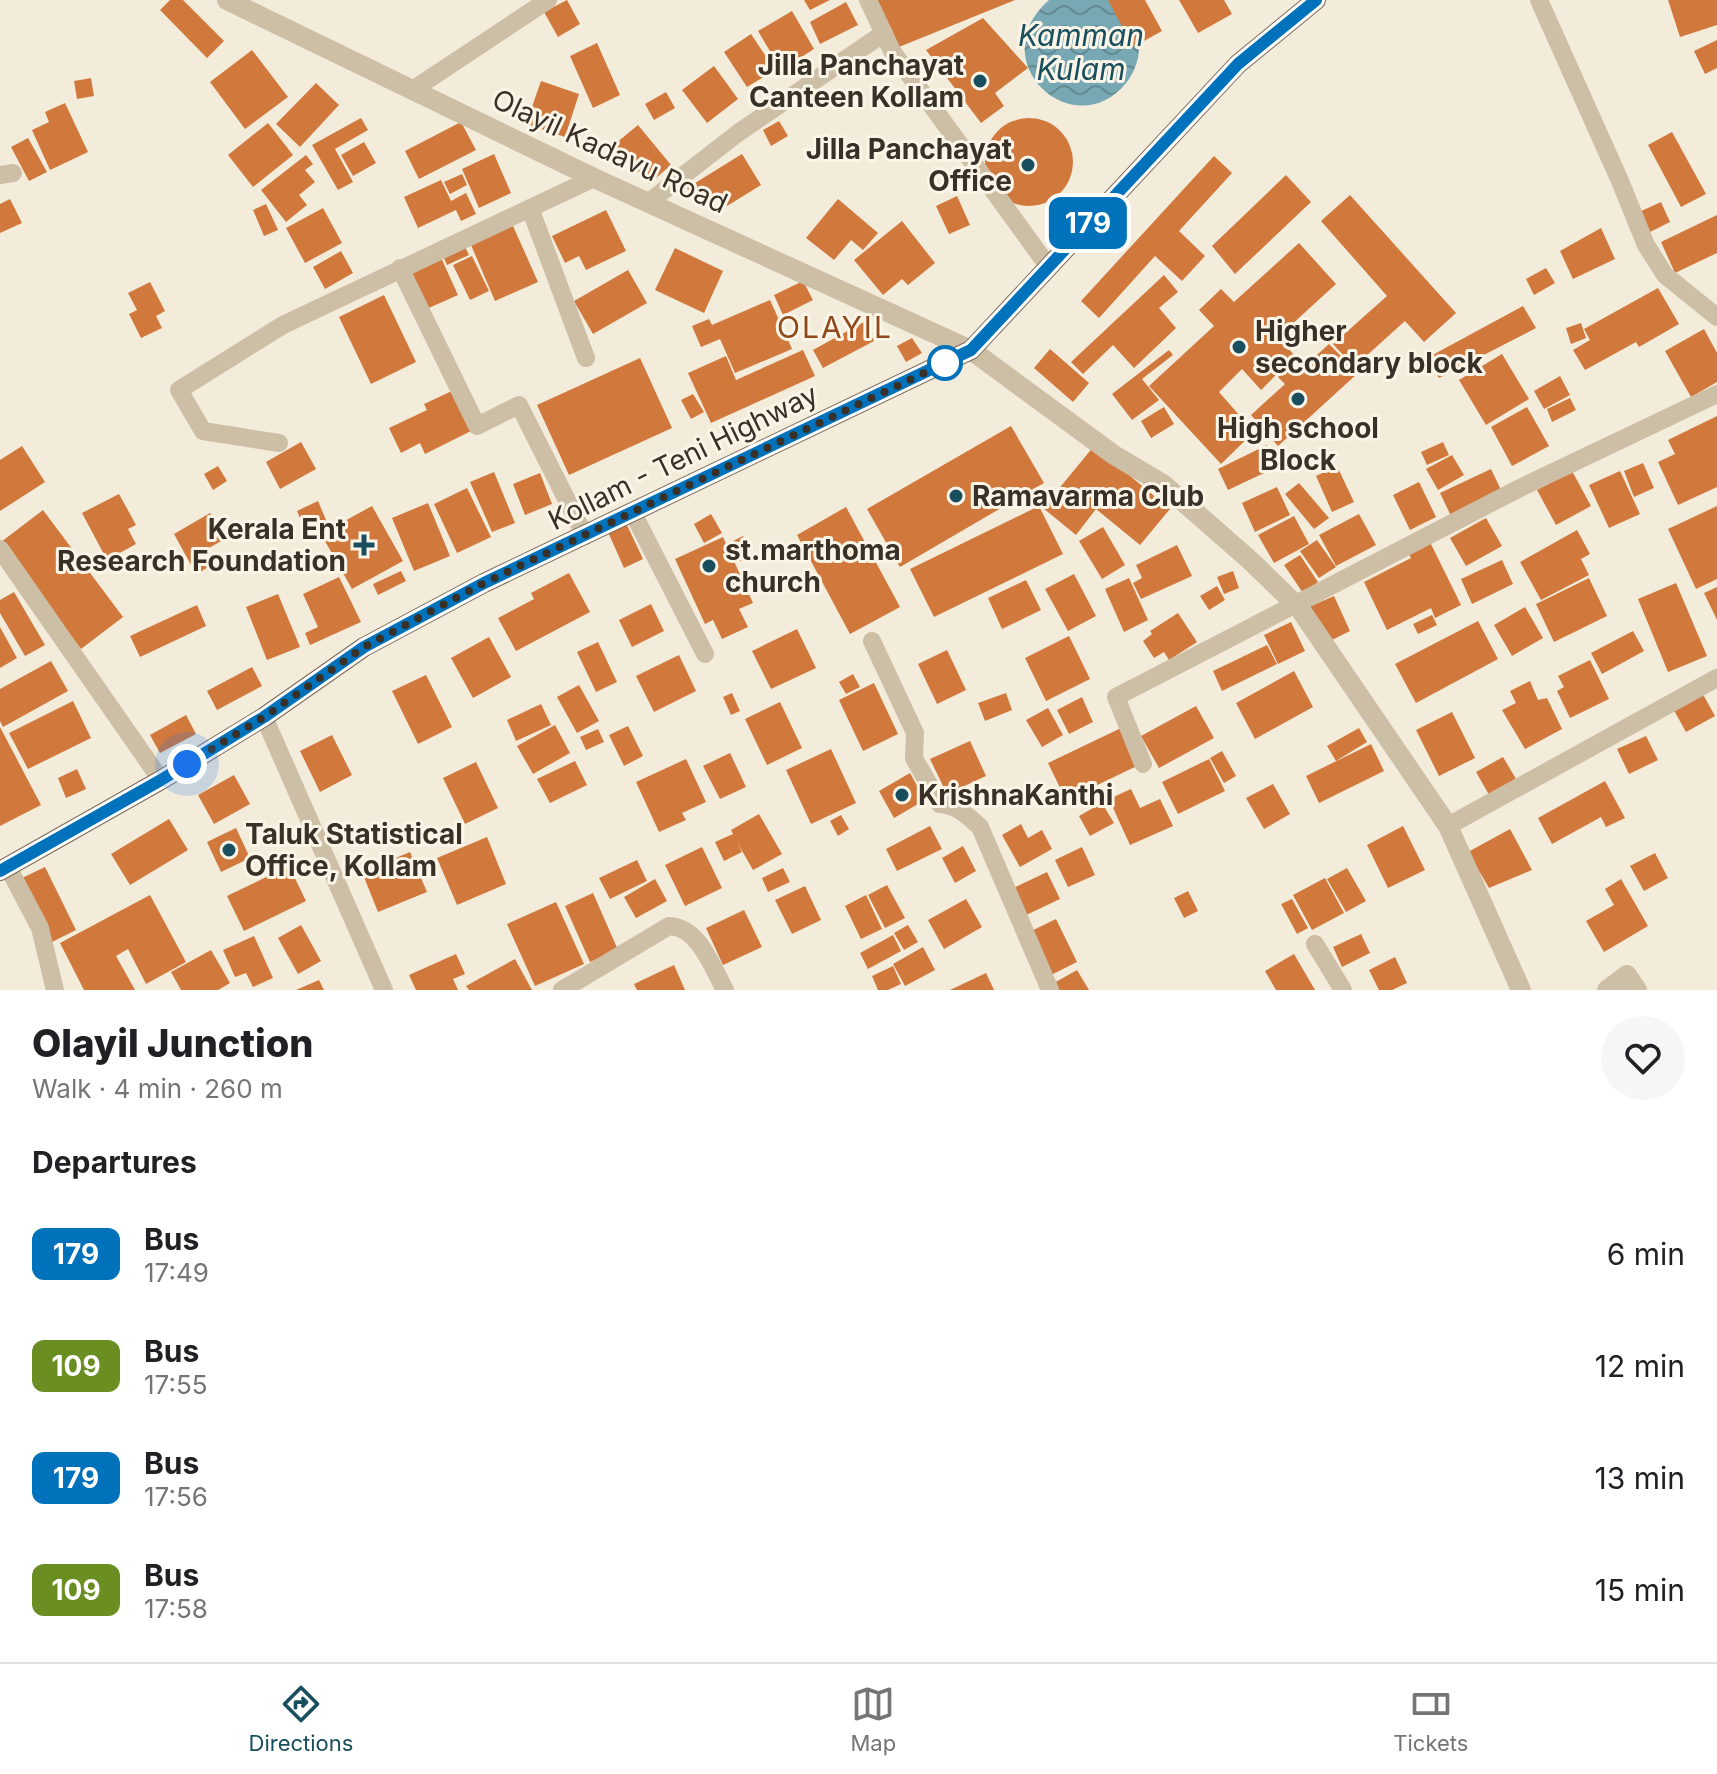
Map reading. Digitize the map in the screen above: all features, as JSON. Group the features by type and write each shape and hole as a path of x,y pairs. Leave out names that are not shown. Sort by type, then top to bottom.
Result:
{"main road":[{"name":"Kollam - Teni Highway","path":"4,869 161,780 264,717 364,647 484,583 971,350 1238,64 1316,0"}],"street":[{"name":"Olayil Kadavu Road","path":"227,0 594,178 971,350 1102,447 1163,484 1242,553 1294,604 1448,826 1521,990"},
{"path":"414,89 548,0"},
{"path":"868,0 892,51 1048,266"},
{"path":"1539,0 1646,245 1665,275 1717,317"},
{"path":"649,202 738,133 884,33"},
{"path":"279,443 203,431 179,390 283,325 594,178"},
{"path":"530,208 586,358"},
{"path":"400,268 477,426 519,405 585,536"},
{"path":"1143,764 1116,697 1520,488 1717,394"},
{"path":"633,513 705,654"},
{"path":"0,549 161,780"},
{"path":"872,641 915,733 914,758 940,804 963,812 980,827 1050,990"},
{"path":"1448,826 1717,678"},
{"path":"264,717 384,990"},
{"path":"4,869 40,928 55,990"},
{"path":"562,990 669,926 680,927 696,940 725,990"},
{"path":"1315,944 1343,990"},
{"path":"1607,990 1627,975 1637,990"}],"water":[{"name":"Kamman Kulam","path":"1049,0 1112,0 1134,31 1139,47 1135,69 1126,83 1105,100 1082,106 1061,101 1042,88 1029,70 1025,48 1030,24"}],"building":[{"path":"170,0 183,0 224,41 207,58 160,10"},
{"path":"567,0 580,24 558,37 544,12"},
{"path":"804,0 830,0 810,10"},
{"path":"877,0 1015,0 899,47"},
{"path":"1108,0 1145,0 1162,31 1133,47"},
{"path":"1179,0 1224,0 1232,14 1198,33"},
{"path":"1668,0 1717,0 1717,25 1680,37"},
{"path":"846,2 858,25 820,44 810,22"},
{"path":"792,11 814,49 781,70 758,31"},
{"name":"Jilla Panchayat Canteen Kollam","path":"983,18 1028,68 995,93 1004,106 981,123 926,50"},
{"path":"751,34 775,70 747,87 724,52"},
{"path":"1717,40 1717,68 1705,74 1694,51"},
{"path":"597,43 620,95 593,108 570,56"},
{"path":"252,50 288,97 245,129 210,82"},
{"path":"714,66 738,99 707,123 682,90"},
{"path":"91,78 94,96 77,99 74,81"},
{"path":"541,81 579,94 565,137 526,124"},
{"path":"316,83 339,105 300,147 276,124"},
{"path":"666,92 675,108 654,120 645,104"},
{"path":"65,103 88,152 50,170 32,130 49,122 45,112"},
{"path":"361,118 368,130 335,149 353,182 338,190 312,145"},
{"name":"Jilla Panchayat Office","path":"1029,118 1046,122 1060,131 1069,145 1073,162 1069,179 1060,193 1046,202 1029,206 1012,202 998,193 989,179 985,162 989,145 998,131 1012,122"},
{"path":"779,121 788,136 771,146 763,130"},
{"path":"461,122 476,150 419,179 405,151"},
{"path":"268,123 293,155 253,187 228,155"},
{"path":"638,125 671,165 649,184 615,144"},
{"path":"1672,132 1706,194 1681,207 1648,145"},
{"path":"28,138 47,172 29,181 11,147"},
{"path":"364,142 376,163 353,176 341,155"},
{"path":"494,154 511,193 479,208 462,169"},
{"path":"742,154 761,185 727,206 719,193 698,206 687,188"},
{"path":"306,155 313,164 305,170 315,182 299,195 307,205 286,222 261,190"},
{"path":"1214,156 1232,173 1179,231 1205,256 1182,281 1155,256 1099,318 1081,301"},
{"path":"462,174 467,185 450,194 444,182"},
{"path":"1286,175 1311,202 1235,274 1212,246"},
{"path":"441,180 451,201 466,193 476,214 461,221 456,210 418,228 404,197"},
{"name":"Higher secondary block","path":"1350,195 1456,313 1424,342 1405,321 1354,367 1333,344 1387,296 1321,221"},
{"path":"957,196 970,225 949,234 936,206"},
{"path":"10,199 22,223 0,233 0,204"},
{"path":"838,199 878,233 863,250 851,240 834,260 806,238"},
{"path":"1661,202 1670,222 1648,233 1639,212"},
{"path":"266,204 278,230 264,236 253,210"},
{"path":"323,208 342,243 305,263 286,228"},
{"path":"606,210 626,251 586,270 579,256 565,263 552,236"},
{"path":"1717,215 1717,253 1675,273 1661,242"},
{"path":"902,221 935,263 908,285 902,279 883,295 854,260"},
{"path":"513,226 538,282 495,301 471,245"},
{"path":"1601,228 1615,259 1573,279 1560,251"},
{"path":"460,237 469,255 447,265 439,247"},
{"name":"Higher secondary block","path":"1299,243 1336,284 1278,337 1295,356 1261,390 1242,369 1219,392 1254,432 1221,464 1149,386 1214,326 1199,310 1221,289 1234,302"},
{"path":"675,248 723,271 704,313 655,290"},
{"path":"341,251 353,273 325,289 313,267"},
{"path":"438,251 458,295 422,311 402,268"},
{"path":"472,256 489,291 470,300 453,265"},
{"path":"1546,268 1555,283 1534,295 1526,279"},
{"path":"628,270 647,303 593,334 574,301"},
{"path":"1164,275 1178,292 1159,308 1176,328 1134,368 1113,345 1083,374 1071,362"},
{"path":"803,281 813,300 783,315 774,295"},
{"path":"150,282 165,311 156,316 162,328 141,338 129,314 137,310 128,293"},
{"path":"1658,288 1679,324 1639,347 1636,342 1585,370 1573,350 1590,340 1584,329"},
{"path":"384,295 416,362 371,384 339,317"},
{"path":"770,300 792,349 735,373 720,339 701,347 692,326 709,319 712,325"},
{"path":"1523,306 1536,328 1439,378 1427,358"},
{"path":"864,322 874,341 823,368 813,350"},
{"path":"1581,323 1586,338 1571,344 1566,328"},
{"path":"1704,329 1717,353 1717,382 1691,397 1665,351"},
{"path":"912,338 922,353 906,362 897,346"},
{"name":"High school Block","path":"1329,344 1358,373 1278,446 1251,415 1285,384 1278,377 1290,365 1297,373"},
{"path":"1050,349 1089,383 1073,402 1034,368"},
{"path":"803,350 815,376 711,423 688,373 726,356 736,380"},
{"path":"1169,350 1173,355 1142,379 1159,400 1132,420 1112,394"},
{"path":"1502,354 1529,399 1486,425 1459,380"},
{"path":"640,358 672,428 569,475 537,405"},
{"path":"1560,376 1570,395 1544,409 1534,391"},
{"path":"454,390 473,430 425,454 420,443 401,453 389,428 427,410 424,404"},
{"path":"693,394 704,412 691,419 681,400"},
{"path":"1570,398 1576,410 1552,422 1547,409"},
{"path":"1164,407 1174,424 1151,438 1141,421"},
{"path":"1527,407 1549,446 1512,466 1491,427"},
{"path":"1717,416 1717,487 1678,505 1658,462 1675,454 1668,440"},
{"name":"Ramavarma Club","path":"1011,426 1044,483 900,567 867,509"},
{"path":"301,442 316,469 280,489 266,462"},
{"path":"1443,442 1449,455 1427,465 1421,452"},
{"path":"1267,445 1277,467 1228,490 1218,469"},
{"path":"22,446 45,482 0,511 0,460"},
{"path":"1094,446 1170,509 1140,545 1096,509 1076,535 1043,508"},
{"path":"1452,455 1464,475 1438,490 1426,469"},
{"path":"1643,463 1654,488 1634,497 1624,471"},
{"path":"218,466 227,481 213,490 204,474"},
{"path":"1337,466 1354,502 1332,512 1316,476"},
{"path":"1491,469 1502,492 1451,516 1440,493"},
{"path":"1572,471 1591,506 1556,525 1537,490"},
{"path":"1620,471 1640,514 1609,528 1589,485"},
{"path":"494,472 515,523 492,532 470,482"},
{"path":"540,473 552,504 525,515 513,484"},
{"path":"1419,482 1436,517 1410,530 1393,495"},
{"path":"1299,483 1329,518 1314,529 1285,494"},
{"path":"1277,487 1290,515 1255,532 1242,503"},
{"path":"467,488 491,537 457,553 434,504"},
{"path":"119,494 136,525 128,529 136,544 107,560 82,513"},
{"path":"318,501 329,527 308,537 297,511"},
{"path":"428,503 450,556 414,571 392,518"},
{"path":"372,506 403,561 352,589 321,534"},
{"path":"1039,506 1063,554 934,617 910,569"},
{"path":"1717,506 1717,579 1696,589 1668,529"},
{"path":"846,507 900,607 850,634 797,535"},
{"path":"43,510 123,617 81,649 1,542"},
{"path":"210,513 225,539 207,549 216,563 196,574 174,534"},
{"path":"711,514 722,533 704,543 694,524"},
{"path":"1359,514 1376,545 1336,566 1319,535"},
{"path":"1294,516 1309,544 1274,563 1258,535"},
{"path":"1486,518 1502,546 1466,566 1450,538"},
{"path":"626,523 643,559 624,568 608,532"},
{"path":"1103,527 1125,565 1102,579 1079,541"},
{"path":"1577,530 1590,554 1581,559 1589,575 1541,600 1520,562"},
{"path":"743,536 751,556 740,561 731,542"},
{"path":"723,537 753,603 739,609 748,627 722,639 713,620 705,624 675,559"},
{"path":"1317,540 1336,567 1319,578 1300,551"},
{"path":"1430,542 1461,605 1435,618 1431,608 1387,630 1364,582 1411,558 1408,552"},
{"path":"1177,545 1192,576 1141,599 1133,583 1142,578 1136,565"},
{"path":"1300,555 1318,582 1303,593 1284,565"},
{"path":"1502,560 1513,584 1472,604 1461,579"},
{"path":"401,571 406,581 378,595 373,584"},
{"path":"1233,571 1239,588 1224,594 1217,577"},
{"path":"569,573 590,612 516,651 498,618 534,599 531,593"},
{"path":"1074,574 1096,616 1068,631 1045,589"},
{"path":"339,577 361,622 310,645 305,633 318,627 303,594"},
{"path":"1129,578 1148,620 1124,632 1105,589"},
{"path":"1589,578 1607,616 1554,642 1536,604"},
{"path":"1026,580 1041,610 1002,629 988,598"},
{"path":"1676,583 1707,656 1668,672 1638,599"},
{"path":"1217,586 1225,600 1209,610 1200,596"},
{"path":"1717,587 1717,620 1704,593"},
{"path":"14,592 45,645 25,656 0,613 0,600"},
{"path":"278,594 300,647 267,660 246,607"},
{"path":"1334,596 1350,631 1326,643 1309,607"},
{"path":"651,604 664,631 632,647 619,620"},
{"path":"197,605 206,626 140,657 130,636"},
{"path":"1525,607 1543,638 1512,656 1494,625"},
{"path":"1178,613 1197,642 1169,660 1164,652 1154,658 1143,641 1152,634 1150,631"},
{"path":"1432,615 1437,625 1418,634 1413,624"},
{"path":"1478,621 1498,659 1416,703 1395,664"},
{"path":"1291,622 1305,651 1278,664 1264,635"},
{"path":"0,627 17,658 0,668"},
{"path":"797,629 816,668 771,689 752,651"},
{"path":"1633,631 1644,651 1602,674 1591,653"},
{"path":"1069,636 1090,679 1046,701 1025,658"},
{"path":"489,637 511,677 473,698 451,658"},
{"path":"598,642 617,682 596,692 577,652"},
{"path":"1267,645 1277,664 1222,691 1213,671"},
{"path":"947,650 966,690 937,704 918,664"},
{"path":"679,655 696,691 654,712 636,676"},
{"path":"1590,660 1609,699 1570,718 1557,691 1564,687 1558,676"},
{"path":"51,661 68,691 3,727 0,721 0,689"},
{"path":"252,667 262,686 217,710 207,691"},
{"path":"1294,671 1313,707 1255,739 1236,703"},
{"path":"853,674 860,687 846,694 839,682"},
{"path":"426,675 452,727 418,744 392,691"},
{"path":"1530,681 1538,700 1547,698 1562,729 1525,749 1502,710 1516,703 1510,691"},
{"path":"874,683 898,734 863,751 839,700"},
{"path":"579,685 599,721 577,733 557,697"},
{"path":"1700,689 1715,716 1686,732 1671,705"},
{"path":"732,693 740,711 731,715 723,697"},
{"path":"1006,693 1012,710 985,721 978,703"},
{"path":"1082,697 1093,722 1069,734 1057,710"},
{"path":"73,701 91,738 28,769 9,733"},
{"path":"780,702 802,748 767,765 745,719"},
{"path":"541,704 551,725 516,741 507,720"},
{"path":"1196,706 1214,738 1159,768 1141,736"},
{"path":"1048,708 1063,735 1042,747 1026,720"},
{"path":"1452,712 1475,758 1439,776 1416,730"},
{"path":"186,715 196,734 160,753 150,735"},
{"path":"555,725 570,753 533,774 517,746"},
{"path":"628,726 643,756 624,766 609,735"},
{"path":"0,727 41,805 0,826"},
{"path":"1121,728 1139,765 1066,800 1048,763"},
{"path":"1359,728 1367,742 1336,761 1327,746"},
{"path":"598,729 604,742 586,750 580,737"},
{"path":"332,735 352,775 320,792 300,751"},
{"path":"1646,736 1658,760 1629,774 1617,749"},
{"path":"970,741 986,776 947,794 930,759"},
{"path":"1371,744 1384,771 1319,803 1306,776"},
{"path":"831,749 856,803 811,824 786,770"},
{"path":"1222,751 1236,776 1224,783 1210,758"},
{"path":"730,753 746,787 720,799 703,766"},
{"path":"1503,757 1519,784 1492,800 1476,772"},
{"path":"686,759 706,802 682,813 686,820 659,832 636,782"},
{"path":"1209,759 1225,791 1178,814 1162,782"},
{"path":"575,761 587,785 550,803 537,779"},
{"path":"476,762 498,808 465,824 443,778"},
{"path":"77,769 86,789 66,798 58,778"},
{"name":"KrishnaKanthi","path":"910,773 925,800 894,818 879,791"},
{"path":"234,775 250,804 214,824 198,795"},
{"path":"1605,781 1625,818 1606,827 1601,817 1552,844 1538,818"},
{"path":"1273,784 1290,814 1264,829 1246,798"},
{"path":"1131,789 1140,808 1160,799 1173,826 1130,845 1109,799"},
{"path":"1102,803 1114,823 1090,836 1079,816"},
{"path":"759,814 782,854 753,870 737,842 742,852 724,861 715,842 733,834 731,830"},
{"path":"841,815 849,829 838,836 830,821"},
{"path":"169,819 188,850 130,885 111,854"},
{"path":"1021,824 1028,838 1042,830 1052,849 1020,867 1002,835"},
{"path":"930,826 942,849 897,871 886,849"},
{"path":"1403,826 1425,870 1388,888 1367,845"},
{"name":"Taluk Statistical Office, Kollam","path":"236,828 250,858 221,872 207,842"},
{"path":"1510,829 1532,870 1489,888 1468,852"},
{"path":"487,837 506,884 457,905 437,858"},
{"path":"963,846 976,871 955,883 942,858"},
{"path":"702,847 722,888 685,906 665,865"},
{"path":"1082,847 1095,875 1068,887 1055,860"},
{"path":"410,852 427,892 378,912 362,872"},
{"path":"1655,853 1668,878 1644,891 1630,866"},
{"path":"637,860 647,881 610,899 599,878"},
{"path":"289,866 306,901 244,931 227,896"},
{"path":"45,867 76,930 52,942 22,878"},
{"path":"783,868 790,882 768,892 762,878"},
{"path":"1347,868 1366,901 1346,912 1327,879"},
{"path":"1047,872 1060,899 1022,917 1009,890"},
{"path":"1325,878 1344,913 1312,930 1293,895"},
{"path":"655,879 667,901 636,918 624,897"},
{"path":"1621,879 1648,926 1604,952 1586,921 1614,905 1605,889"},
{"path":"887,885 905,918 885,928 868,895"},
{"path":"805,886 821,920 792,934 775,900"},
{"path":"1188,891 1198,911 1184,918 1174,898"},
{"path":"593,893 618,950 590,962 565,906"},
{"path":"150,895 186,962 146,984 128,949 116,956 135,990 84,990 60,943"},
{"path":"866,895 882,929 861,939 845,906"},
{"path":"966,899 982,927 944,949 928,920"},
{"path":"1292,899 1308,928 1297,934 1281,904"},
{"path":"556,902 584,964 535,986 507,924"},
{"path":"744,910 762,947 723,965 706,928"},
{"path":"1056,919 1077,962 1045,978 1025,934"},
{"path":"301,925 321,961 298,974 278,938"},
{"path":"908,925 918,942 904,950 894,933"},
{"path":"1361,934 1370,953 1342,967 1333,947"},
{"path":"893,935 901,951 868,969 860,953"},
{"path":"254,936 273,978 253,987 246,973 235,977 223,950"},
{"path":"923,947 935,970 905,986 893,964"},
{"path":"211,950 230,983 218,990 181,990 171,972"},
{"path":"456,954 465,974 453,979 458,990 416,990 409,975"},
{"path":"1294,954 1315,990 1276,990 1265,971"},
{"path":"1395,957 1407,983 1392,990 1379,990 1369,970"},
{"path":"515,959 532,990 469,990 466,986"},
{"path":"674,965 685,990 637,990 634,984"},
{"path":"893,966 901,984 888,990 878,990 872,976"},
{"path":"1077,970 1089,990 1049,990 1047,987"},
{"path":"986,973 994,990 950,990"},
{"path":"319,980 324,990 296,990"}],"bus line":[{"name":"179","path":"0,871 161,780 264,717 364,647 484,583 971,350 1238,64 1316,0"}],"place":[{"name":"Jilla Panchayat Canteen Kollam","path":"980,81"},
{"name":"Jilla Panchayat Office","path":"1028,165"},
{"name":"Higher secondary block","path":"1239,347"},
{"name":"High school Block","path":"1298,399"},
{"name":"Ramavarma Club","path":"956,496"},
{"name":"Kerala Ent Research Foundation","path":"364,545"},
{"name":"st.marthoma church","path":"709,566"},
{"name":"KrishnaKanthi","path":"902,795"},
{"name":"Taluk Statistical Office, Kollam","path":"229,850"}],"district":[{"name":"OLAYIL","path":"835,328"}],"route":[{"path":"187,764 264,717 364,647 484,583 945,363"}]}
